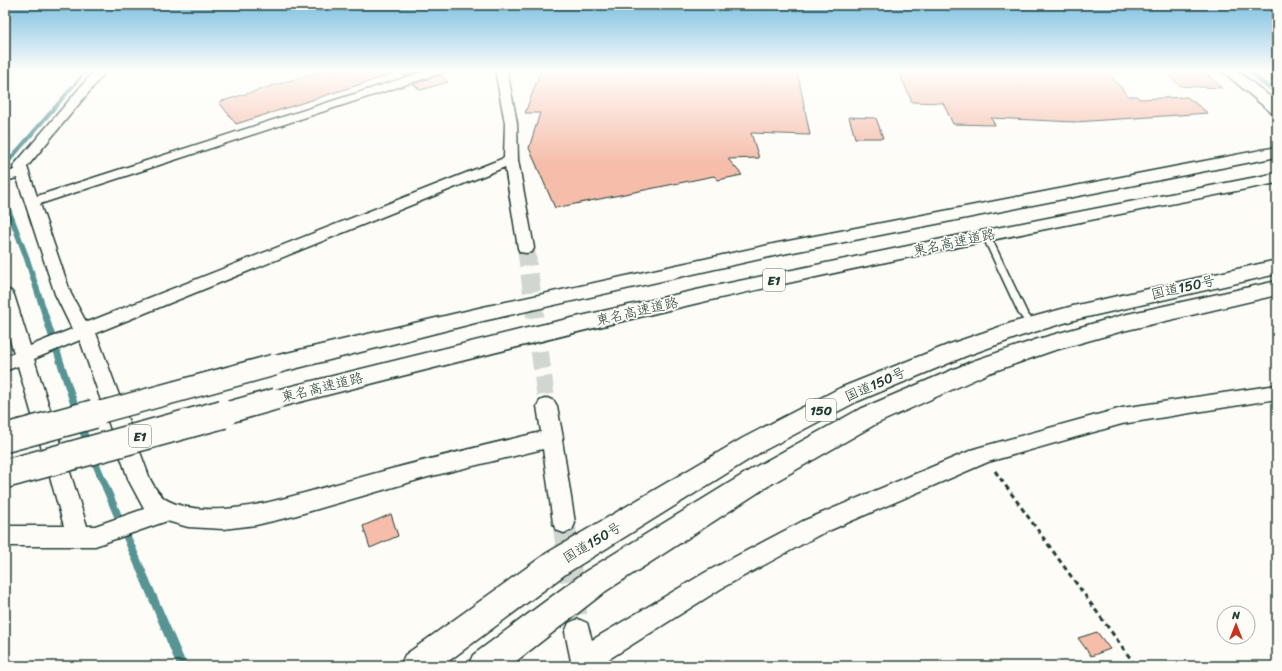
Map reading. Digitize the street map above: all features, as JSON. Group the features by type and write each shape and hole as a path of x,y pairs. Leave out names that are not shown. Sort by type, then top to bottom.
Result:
{"main road":[{"path":"1266,101 1277,110"},
{"name":"東名高速道路","path":"5,438 274,364 483,314 778,249 1277,152"},
{"name":"東名高速道路","path":"5,474 276,399 428,360 582,324 769,281 986,235 1277,178"},
{"name":"国道150号","path":"416,666 557,563 752,445 848,396 958,350 1032,325 1111,304 1277,267"},
{"name":"国道150号","path":"484,666 596,581 764,475 867,417 981,367 1046,345 1123,323 1277,288"}],"street":[{"path":"76,101 13,175 32,202 73,316 78,324 86,330 140,481 150,500 167,511 188,517 222,518 256,515 290,507 449,462 553,438"},
{"path":"32,202 343,101"},
{"path":"507,101 511,123 511,160 526,248"},
{"path":"5,364 86,330 511,160"},
{"path":"5,295 24,357 87,536"},
{"path":"578,632 585,662 714,580 811,528 984,454 1122,416 1277,392"},
{"path":"547,406 553,438 564,523"},
{"path":"5,536 87,536 167,511"}],"lane":[{"path":"986,235 1023,314 1032,325"}],"path":[{"path":"992,468 1136,666"}],"building":[{"path":"221,101 307,101 236,124 219,102"},
{"path":"529,101 803,101 810,135 751,133 759,158 728,159 742,175 718,180 714,176 555,208 529,148 540,113 525,113"},
{"path":"1193,101 1208,113 1075,122 991,118 995,125 953,124 943,103 912,102"},
{"path":"849,117 876,118 883,138 855,138"},
{"path":"391,514 398,536 370,548 363,526"},
{"path":"1097,632 1110,649 1091,656 1078,638"}],"waterway":[{"path":"5,165 60,101"},
{"path":"5,201 26,256 77,413"},
{"path":"80,423 88,445"},
{"path":"92,455 182,666"}],"tunnel":[{"path":"526,248 547,406"},
{"path":"564,523 578,632"}]}
